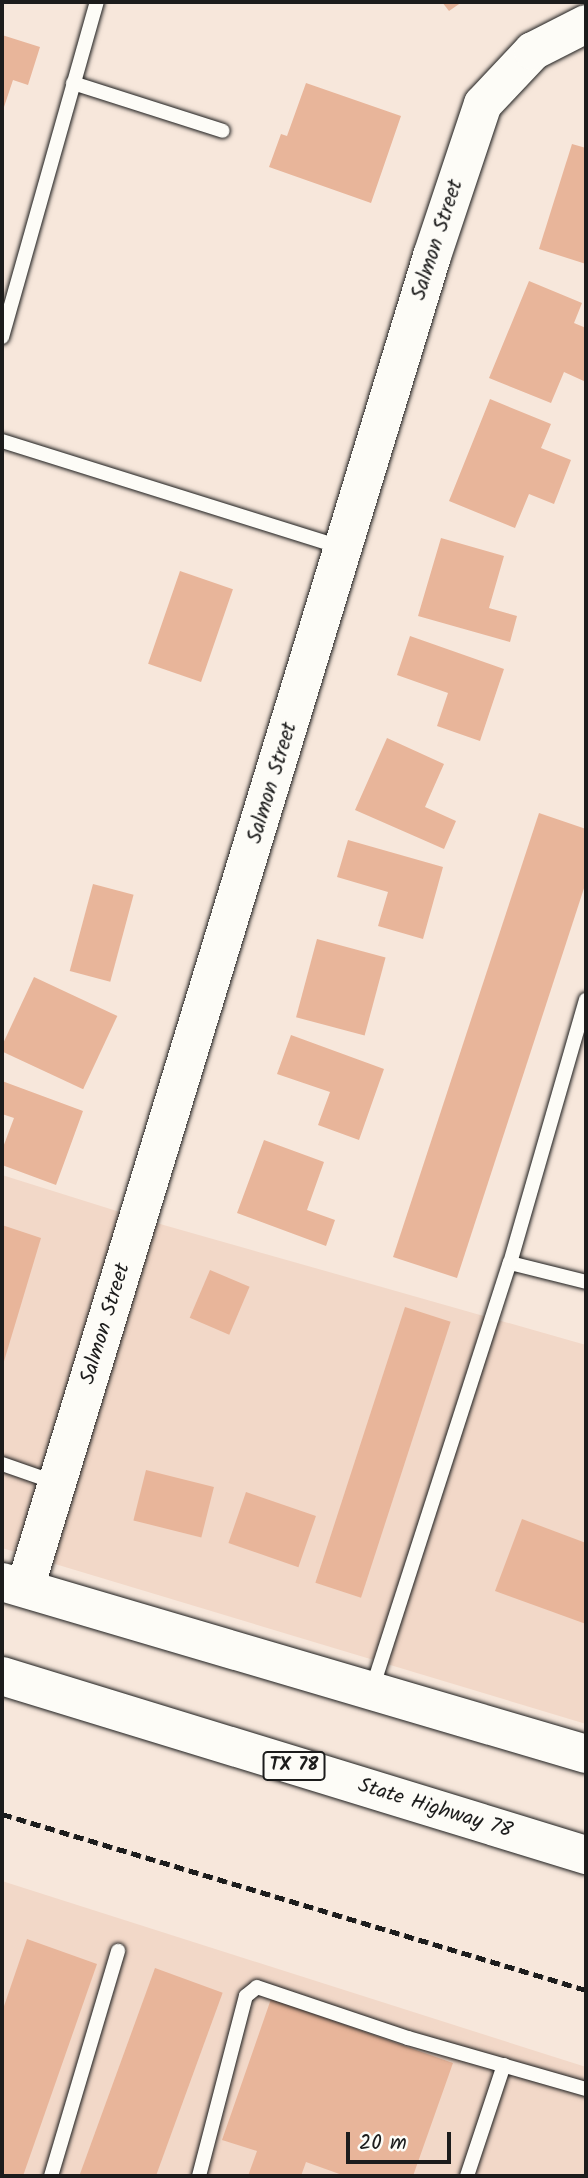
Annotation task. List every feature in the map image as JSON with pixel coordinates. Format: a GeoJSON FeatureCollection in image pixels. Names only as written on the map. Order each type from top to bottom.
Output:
{"type":"FeatureCollection","features":[{"type":"Feature","properties":{"kind":"street","name":"Salmon Street"},"geometry":{"type":"LineString","coordinates":[[13,1585],[57,1483],[346,548],[432,256],[483,104],[533,51],[586,24]]}},
{"type":"Feature","properties":{"kind":"street"},"geometry":{"type":"LineString","coordinates":[[13,1585],[586,1754]]}},
{"type":"Feature","properties":{"kind":"street","name":"State Highway 78"},"geometry":{"type":"LineString","coordinates":[[2,1676],[586,1855]]}},
{"type":"Feature","properties":{"kind":"lane"},"geometry":{"type":"LineString","coordinates":[[2,337],[97,2]]}},
{"type":"Feature","properties":{"kind":"lane"},"geometry":{"type":"LineString","coordinates":[[73,83],[223,131]]}},
{"type":"Feature","properties":{"kind":"lane"},"geometry":{"type":"LineString","coordinates":[[2,440],[346,548]]}},
{"type":"Feature","properties":{"kind":"lane"},"geometry":{"type":"LineString","coordinates":[[372,1690],[510,1263],[586,1000]]}},
{"type":"Feature","properties":{"kind":"lane"},"geometry":{"type":"LineString","coordinates":[[510,1263],[586,1282]]}},
{"type":"Feature","properties":{"kind":"lane"},"geometry":{"type":"LineString","coordinates":[[2,1464],[57,1483]]}},
{"type":"Feature","properties":{"kind":"lane"},"geometry":{"type":"LineString","coordinates":[[51,2176],[118,1951]]}},
{"type":"Feature","properties":{"kind":"lane"},"geometry":{"type":"LineString","coordinates":[[200,2176],[246,1996],[257,1987],[504,2066],[586,2089]]}},
{"type":"Feature","properties":{"kind":"lane"},"geometry":{"type":"LineString","coordinates":[[467,2176],[504,2066]]}},
{"type":"Feature","properties":{"kind":"shaded area"},"geometry":{"type":"Polygon","coordinates":[[[2,1175],[139,1218],[586,1345],[586,1724],[2,1548],[2,1175]]]}},
{"type":"Feature","properties":{"kind":"shaded area"},"geometry":{"type":"Polygon","coordinates":[[[2,1881],[586,2067],[586,2176],[2,2176],[2,1881]]]}},
{"type":"Feature","properties":{"kind":"building"},"geometry":{"type":"Polygon","coordinates":[[[442,2],[462,2],[449,11],[442,2]]]}},
{"type":"Feature","properties":{"kind":"building"},"geometry":{"type":"Polygon","coordinates":[[[2,35],[40,47],[28,85],[13,80],[2,113],[2,35]]]}},
{"type":"Feature","properties":{"kind":"building"},"geometry":{"type":"Polygon","coordinates":[[[306,83],[401,116],[371,203],[269,167],[281,134],[287,136],[306,83]]]}},
{"type":"Feature","properties":{"kind":"building"},"geometry":{"type":"Polygon","coordinates":[[[572,144],[586,148],[586,264],[539,249],[572,144]]]}},
{"type":"Feature","properties":{"kind":"building"},"geometry":{"type":"Polygon","coordinates":[[[529,281],[582,303],[574,323],[586,328],[586,382],[564,372],[551,403],[489,378],[529,281]]]}},
{"type":"Feature","properties":{"kind":"building"},"geometry":{"type":"Polygon","coordinates":[[[490,399],[551,424],[541,448],[571,460],[554,504],[529,494],[515,528],[449,501],[490,399]]]}},
{"type":"Feature","properties":{"kind":"building"},"geometry":{"type":"Polygon","coordinates":[[[441,538],[504,556],[489,608],[517,616],[510,642],[418,616],[441,538]]]}},
{"type":"Feature","properties":{"kind":"building"},"geometry":{"type":"Polygon","coordinates":[[[180,571],[233,589],[201,682],[148,664],[180,571]]]}},
{"type":"Feature","properties":{"kind":"building"},"geometry":{"type":"Polygon","coordinates":[[[410,636],[504,669],[480,741],[437,726],[448,693],[397,675],[410,636]]]}},
{"type":"Feature","properties":{"kind":"building"},"geometry":{"type":"Polygon","coordinates":[[[387,738],[444,764],[425,807],[456,821],[444,849],[355,810],[387,738]]]}},
{"type":"Feature","properties":{"kind":"building"},"geometry":{"type":"Polygon","coordinates":[[[539,813],[586,829],[586,882],[457,1278],[393,1257],[539,813]]]}},
{"type":"Feature","properties":{"kind":"building"},"geometry":{"type":"Polygon","coordinates":[[[348,840],[443,867],[423,939],[378,926],[388,892],[337,877],[348,840]]]}},
{"type":"Feature","properties":{"kind":"building"},"geometry":{"type":"Polygon","coordinates":[[[93,884],[134,895],[110,982],[70,971],[93,884]]]}},
{"type":"Feature","properties":{"kind":"building"},"geometry":{"type":"Polygon","coordinates":[[[317,939],[386,957],[365,1036],[296,1017],[317,939]]]}},
{"type":"Feature","properties":{"kind":"building"},"geometry":{"type":"Polygon","coordinates":[[[34,977],[117,1016],[83,1089],[2,1051],[2,1046],[34,977]]]}},
{"type":"Feature","properties":{"kind":"building"},"geometry":{"type":"Polygon","coordinates":[[[291,1035],[384,1069],[359,1140],[318,1125],[330,1092],[277,1074],[291,1035]]]}},
{"type":"Feature","properties":{"kind":"building"},"geometry":{"type":"Polygon","coordinates":[[[2,1081],[83,1111],[56,1185],[2,1165],[2,1150],[14,1118],[2,1114],[2,1081]]]}},
{"type":"Feature","properties":{"kind":"building"},"geometry":{"type":"Polygon","coordinates":[[[264,1140],[324,1162],[307,1210],[335,1220],[326,1246],[237,1213],[264,1140]]]}},
{"type":"Feature","properties":{"kind":"building"},"geometry":{"type":"Polygon","coordinates":[[[2,1225],[41,1238],[2,1368],[2,1225]]]}},
{"type":"Feature","properties":{"kind":"building"},"geometry":{"type":"Polygon","coordinates":[[[210,1270],[250,1287],[229,1335],[190,1318],[210,1270]]]}},
{"type":"Feature","properties":{"kind":"building"},"geometry":{"type":"Polygon","coordinates":[[[405,1307],[451,1322],[361,1598],[315,1583],[405,1307]]]}},
{"type":"Feature","properties":{"kind":"building"},"geometry":{"type":"Polygon","coordinates":[[[146,1470],[214,1487],[201,1537],[133,1520],[146,1470]]]}},
{"type":"Feature","properties":{"kind":"building"},"geometry":{"type":"Polygon","coordinates":[[[246,1492],[316,1516],[298,1567],[228,1543],[246,1492]]]}},
{"type":"Feature","properties":{"kind":"building"},"geometry":{"type":"Polygon","coordinates":[[[522,1519],[586,1543],[586,1624],[495,1591],[522,1519]]]}},
{"type":"Feature","properties":{"kind":"building"},"geometry":{"type":"Polygon","coordinates":[[[27,1939],[97,1964],[23,2176],[2,2176],[2,2012],[27,1939]]]}},
{"type":"Feature","properties":{"kind":"building"},"geometry":{"type":"Polygon","coordinates":[[[155,1968],[223,1993],[156,2176],[79,2176],[155,1968]]]}},
{"type":"Feature","properties":{"kind":"building"},"geometry":{"type":"Polygon","coordinates":[[[271,1999],[453,2063],[413,2176],[345,2176],[306,2162],[301,2176],[248,2176],[257,2151],[222,2140],[271,1999]]]}},
{"type":"Feature","properties":{"kind":"railway"},"geometry":{"type":"LineString","coordinates":[[2,1814],[586,1990]]}}]}
